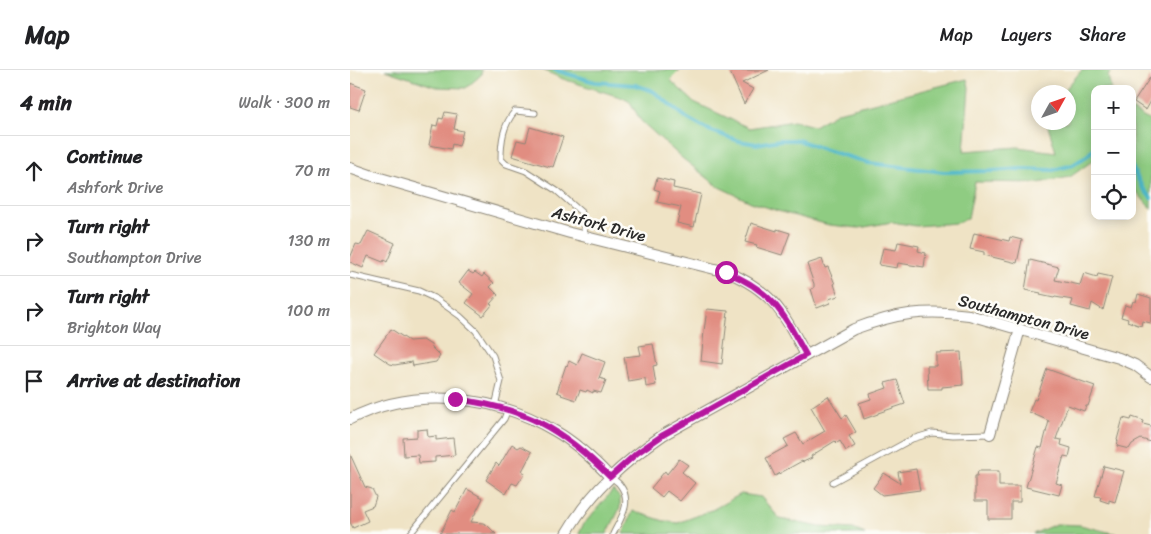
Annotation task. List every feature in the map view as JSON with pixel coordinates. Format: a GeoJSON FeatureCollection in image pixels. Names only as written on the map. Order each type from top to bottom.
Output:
{"type":"FeatureCollection","features":[{"type":"Feature","properties":{"kind":"street","name":"Ashfork Drive"},"geometry":{"type":"LineString","coordinates":[[350,168],[585,236],[726,272],[742,278],[756,286],[783,313],[806,355]]}},
{"type":"Feature","properties":{"kind":"street","name":"Southampton Drive"},"geometry":{"type":"LineString","coordinates":[[566,534],[590,499],[610,477],[637,453],[663,435],[854,329],[876,320],[921,312],[945,312],[986,319],[1119,358],[1135,365],[1151,377]]}},
{"type":"Feature","properties":{"kind":"street"},"geometry":{"type":"LineString","coordinates":[[990,434],[1020,329]]}},
{"type":"Feature","properties":{"kind":"street"},"geometry":{"type":"LineString","coordinates":[[350,419],[378,408],[404,402],[429,399],[455,399],[480,402],[508,409],[534,419],[556,431],[577,446],[610,477]]}},
{"type":"Feature","properties":{"kind":"lane"},"geometry":{"type":"LineString","coordinates":[[535,113],[515,111],[508,119],[501,141],[501,159],[506,164],[526,171],[558,191],[582,214],[585,236]]}},
{"type":"Feature","properties":{"kind":"lane"},"geometry":{"type":"LineString","coordinates":[[350,275],[419,290],[436,299],[460,316],[476,331],[494,356],[501,381],[496,406]]}},
{"type":"Feature","properties":{"kind":"lane"},"geometry":{"type":"LineString","coordinates":[[410,534],[504,419],[508,409]]}},
{"type":"Feature","properties":{"kind":"lane"},"geometry":{"type":"LineString","coordinates":[[833,482],[912,439],[924,435],[932,433],[953,435],[990,434]]}},
{"type":"Feature","properties":{"kind":"lane"},"geometry":{"type":"LineString","coordinates":[[610,477],[620,486],[627,499],[624,514],[613,534]]}},
{"type":"Feature","properties":{"kind":"green space"},"geometry":{"type":"Polygon","coordinates":[[[385,70],[482,70],[481,75],[466,88],[436,87],[385,70]]]}},
{"type":"Feature","properties":{"kind":"green space"},"geometry":{"type":"Polygon","coordinates":[[[543,70],[680,70],[670,80],[694,102],[749,128],[794,121],[814,126],[838,112],[967,79],[969,88],[964,151],[1018,147],[1056,152],[1049,130],[1076,130],[1076,85],[1069,85],[1082,70],[1112,70],[1108,76],[1110,85],[1091,85],[1091,162],[1070,177],[1038,183],[975,182],[968,218],[956,223],[916,226],[892,222],[859,228],[829,225],[781,212],[751,202],[719,187],[682,158],[641,121],[630,102],[623,98],[563,79],[543,70]]]}},
{"type":"Feature","properties":{"kind":"green space"},"geometry":{"type":"Polygon","coordinates":[[[1136,113],[1151,121],[1151,209],[1136,191],[1136,113]]]}},
{"type":"Feature","properties":{"kind":"green space"},"geometry":{"type":"Polygon","coordinates":[[[613,490],[620,498],[620,508],[607,534],[579,534],[583,525],[613,490]]]}},
{"type":"Feature","properties":{"kind":"green space"},"geometry":{"type":"Polygon","coordinates":[[[741,494],[761,497],[780,519],[820,527],[853,529],[865,534],[623,534],[633,511],[664,521],[678,523],[712,510],[741,494]]]}},
{"type":"Feature","properties":{"kind":"green space"},"geometry":{"type":"Polygon","coordinates":[[[1056,524],[1080,525],[1122,534],[1033,534],[1056,524]]]}},
{"type":"Feature","properties":{"kind":"building"},"geometry":{"type":"Polygon","coordinates":[[[729,70],[769,70],[742,83],[753,89],[744,104],[729,70]]]}},
{"type":"Feature","properties":{"kind":"building"},"geometry":{"type":"Polygon","coordinates":[[[1151,76],[1151,101],[1146,110],[1136,103],[1136,99],[1151,76]]]}},
{"type":"Feature","properties":{"kind":"building"},"geometry":{"type":"Polygon","coordinates":[[[350,83],[366,89],[359,110],[350,107],[350,83]]]}},
{"type":"Feature","properties":{"kind":"building"},"geometry":{"type":"Polygon","coordinates":[[[445,112],[457,114],[454,129],[463,131],[459,146],[452,144],[451,149],[429,145],[433,125],[437,126],[439,118],[443,119],[445,112]]]}},
{"type":"Feature","properties":{"kind":"building"},"geometry":{"type":"Polygon","coordinates":[[[530,127],[563,137],[553,167],[512,156],[517,140],[526,142],[530,127]]]}},
{"type":"Feature","properties":{"kind":"building"},"geometry":{"type":"Polygon","coordinates":[[[657,178],[674,182],[673,188],[701,194],[694,227],[677,223],[681,207],[657,202],[660,191],[654,189],[657,178]]]}},
{"type":"Feature","properties":{"kind":"building"},"geometry":{"type":"Polygon","coordinates":[[[751,223],[790,233],[782,255],[745,242],[751,223]]]}},
{"type":"Feature","properties":{"kind":"building"},"geometry":{"type":"Polygon","coordinates":[[[368,231],[395,243],[387,262],[368,256],[363,268],[350,262],[350,258],[356,244],[361,245],[368,231]]]}},
{"type":"Feature","properties":{"kind":"building"},"geometry":{"type":"Polygon","coordinates":[[[974,233],[1009,241],[1010,237],[1022,240],[1017,263],[984,255],[984,252],[970,249],[974,233]]]}},
{"type":"Feature","properties":{"kind":"building"},"geometry":{"type":"Polygon","coordinates":[[[898,242],[919,246],[918,251],[926,253],[924,267],[898,263],[897,268],[879,265],[883,248],[896,250],[898,242]]]}},
{"type":"Feature","properties":{"kind":"building"},"geometry":{"type":"Polygon","coordinates":[[[822,259],[825,268],[828,267],[838,296],[829,299],[830,303],[817,308],[811,289],[814,288],[814,284],[807,264],[822,259]]]}},
{"type":"Feature","properties":{"kind":"building"},"geometry":{"type":"Polygon","coordinates":[[[1030,260],[1059,267],[1055,280],[1080,285],[1084,273],[1097,277],[1098,274],[1112,277],[1103,310],[1092,303],[1090,311],[1071,306],[1073,300],[1054,298],[1025,290],[1030,260]]]}},
{"type":"Feature","properties":{"kind":"building"},"geometry":{"type":"Polygon","coordinates":[[[468,271],[473,274],[475,272],[482,277],[484,274],[494,283],[490,287],[498,295],[483,316],[466,303],[473,294],[459,283],[468,271]]]}},
{"type":"Feature","properties":{"kind":"building"},"geometry":{"type":"Polygon","coordinates":[[[1138,294],[1151,298],[1151,323],[1142,321],[1141,326],[1121,317],[1125,305],[1131,307],[1133,301],[1136,302],[1138,294]]]}},
{"type":"Feature","properties":{"kind":"building"},"geometry":{"type":"Polygon","coordinates":[[[707,309],[728,311],[722,364],[701,361],[707,309]]]}},
{"type":"Feature","properties":{"kind":"building"},"geometry":{"type":"Polygon","coordinates":[[[391,329],[409,341],[423,340],[431,345],[440,356],[436,362],[413,366],[412,362],[390,364],[374,353],[391,329]]]}},
{"type":"Feature","properties":{"kind":"building"},"geometry":{"type":"Polygon","coordinates":[[[653,344],[657,365],[653,366],[656,385],[646,387],[645,378],[628,381],[624,357],[641,355],[639,346],[653,344]]]}},
{"type":"Feature","properties":{"kind":"building"},"geometry":{"type":"Polygon","coordinates":[[[961,352],[963,385],[942,387],[942,389],[928,389],[927,366],[936,366],[936,353],[961,352]]]}},
{"type":"Feature","properties":{"kind":"building"},"geometry":{"type":"Polygon","coordinates":[[[582,353],[605,362],[599,378],[606,380],[601,393],[580,390],[576,400],[557,392],[566,365],[569,361],[577,365],[582,353]]]}},
{"type":"Feature","properties":{"kind":"building"},"geometry":{"type":"Polygon","coordinates":[[[1047,369],[1095,386],[1088,406],[1086,406],[1084,411],[1068,405],[1056,439],[1062,440],[1061,445],[1071,448],[1069,457],[1064,456],[1056,483],[1062,485],[1059,495],[1026,487],[1038,447],[1042,448],[1049,421],[1029,412],[1034,399],[1036,400],[1047,369]]]}},
{"type":"Feature","properties":{"kind":"building"},"geometry":{"type":"Polygon","coordinates":[[[897,380],[905,404],[864,419],[859,403],[871,399],[870,394],[887,388],[885,383],[897,380]]]}},
{"type":"Feature","properties":{"kind":"building"},"geometry":{"type":"Polygon","coordinates":[[[828,396],[842,418],[846,415],[856,432],[849,436],[855,446],[846,451],[840,441],[837,443],[835,441],[811,456],[812,458],[802,461],[775,476],[766,458],[788,446],[784,439],[796,433],[803,444],[825,431],[811,407],[828,396]]]}},
{"type":"Feature","properties":{"kind":"building"},"geometry":{"type":"Polygon","coordinates":[[[1132,417],[1144,421],[1143,424],[1151,426],[1151,442],[1141,439],[1132,444],[1129,449],[1117,446],[1123,418],[1131,420],[1132,417]]]}},
{"type":"Feature","properties":{"kind":"building"},"geometry":{"type":"Polygon","coordinates":[[[427,429],[428,437],[436,436],[436,440],[453,438],[455,455],[435,457],[435,462],[419,463],[418,455],[404,456],[403,438],[417,437],[417,430],[427,429]]]}},
{"type":"Feature","properties":{"kind":"building"},"geometry":{"type":"Polygon","coordinates":[[[512,444],[532,452],[522,471],[525,473],[517,485],[512,483],[506,494],[486,480],[496,463],[499,466],[512,444]]]}},
{"type":"Feature","properties":{"kind":"building"},"geometry":{"type":"Polygon","coordinates":[[[350,454],[365,487],[372,489],[376,497],[373,506],[363,510],[368,521],[353,528],[350,522],[350,454]]]}},
{"type":"Feature","properties":{"kind":"building"},"geometry":{"type":"Polygon","coordinates":[[[679,459],[688,465],[682,472],[695,483],[680,501],[667,491],[662,497],[651,488],[665,471],[667,474],[679,459]]]}},
{"type":"Feature","properties":{"kind":"building"},"geometry":{"type":"Polygon","coordinates":[[[1104,466],[1124,471],[1115,502],[1109,500],[1109,503],[1100,500],[1101,497],[1095,496],[1104,466]]]}},
{"type":"Feature","properties":{"kind":"building"},"geometry":{"type":"Polygon","coordinates":[[[916,469],[920,490],[882,495],[873,488],[884,473],[900,483],[898,472],[916,469]]]}},
{"type":"Feature","properties":{"kind":"building"},"geometry":{"type":"Polygon","coordinates":[[[978,471],[999,471],[999,486],[1020,486],[1020,502],[1011,502],[1011,519],[988,519],[988,501],[975,501],[975,476],[977,476],[978,471]]]}},
{"type":"Feature","properties":{"kind":"building"},"geometry":{"type":"Polygon","coordinates":[[[467,489],[483,498],[471,522],[483,523],[496,534],[440,534],[452,510],[455,512],[467,489]]]}},
{"type":"Feature","properties":{"kind":"waterway"},"geometry":{"type":"LineString","coordinates":[[555,70],[595,82],[635,85],[653,91],[688,119],[706,129],[739,141],[757,144],[780,140],[798,140],[869,163],[944,172],[1021,169],[1053,170],[1073,165],[1091,152]]}},
{"type":"Feature","properties":{"kind":"waterway"},"geometry":{"type":"LineString","coordinates":[[1136,175],[1142,187],[1151,198]]}},
{"type":"Feature","properties":{"kind":"route"},"geometry":{"type":"LineString","coordinates":[[455,399],[480,402],[508,409],[534,419],[556,431],[577,446],[610,477],[637,453],[663,435],[806,355],[783,313],[770,298],[756,286],[726,272]]}}]}
